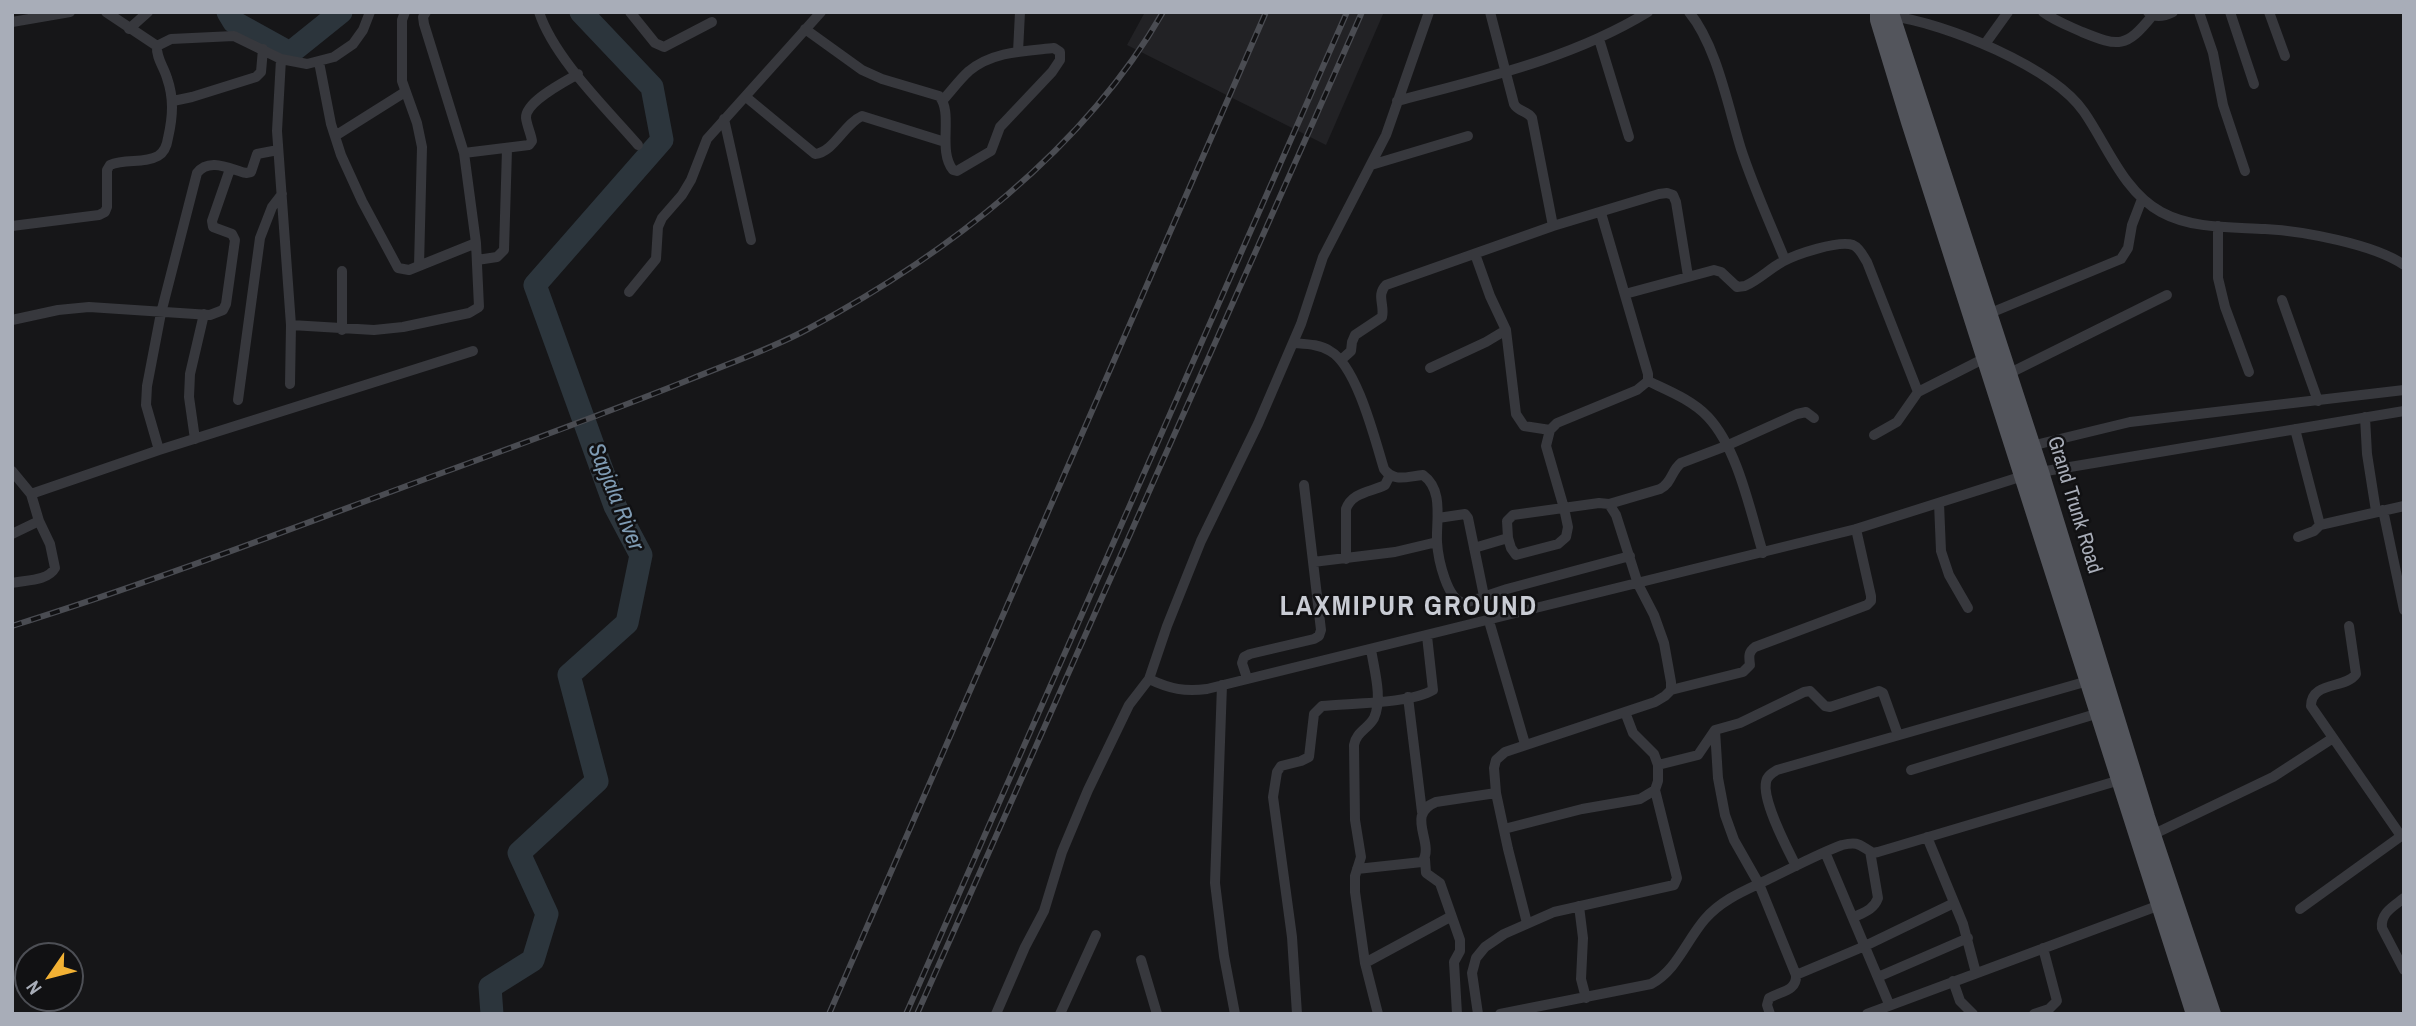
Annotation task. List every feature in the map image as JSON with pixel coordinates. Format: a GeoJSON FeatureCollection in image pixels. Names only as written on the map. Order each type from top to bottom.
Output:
{"type":"FeatureCollection","features":[{"type":"Feature","properties":{"kind":"main road","name":"Grand Trunk Road"},"geometry":{"type":"LineString","coordinates":[[1884,15],[2031,446],[2031,474],[2088,681],[2195,1014]]}},
{"type":"Feature","properties":{"kind":"main road","name":"Grand Trunk Road"},"geometry":{"type":"LineString","coordinates":[[1884,15],[1985,358],[2031,474],[2211,1014]]}},
{"type":"Feature","properties":{"kind":"street"},"geometry":{"type":"LineString","coordinates":[[17,18],[70,12]]}},
{"type":"Feature","properties":{"kind":"street"},"geometry":{"type":"LineString","coordinates":[[106,12],[157,47]]}},
{"type":"Feature","properties":{"kind":"street"},"geometry":{"type":"LineString","coordinates":[[129,29],[149,12]]}},
{"type":"Feature","properties":{"kind":"street"},"geometry":{"type":"LineString","coordinates":[[12,226],[99,215],[105,212],[107,207],[107,170],[110,165],[149,159],[163,153],[172,120],[173,101],[157,52],[157,47],[162,42],[171,39],[234,36],[293,63],[320,62],[334,57],[353,44],[363,30],[370,12]]}},
{"type":"Feature","properties":{"kind":"street"},"geometry":{"type":"LineString","coordinates":[[405,12],[401,20],[402,81],[417,123],[422,147],[419,266]]}},
{"type":"Feature","properties":{"kind":"street"},"geometry":{"type":"LineString","coordinates":[[291,325],[374,330],[403,327],[477,310],[480,300],[476,243],[464,153],[424,24],[423,16],[426,12]]}},
{"type":"Feature","properties":{"kind":"street"},"geometry":{"type":"LineString","coordinates":[[539,12],[550,37],[638,145]]}},
{"type":"Feature","properties":{"kind":"street"},"geometry":{"type":"LineString","coordinates":[[630,12],[655,43],[664,47],[712,22]]}},
{"type":"Feature","properties":{"kind":"street"},"geometry":{"type":"LineString","coordinates":[[629,292],[656,259],[658,227],[691,180],[707,139],[821,12]]}},
{"type":"Feature","properties":{"kind":"street"},"geometry":{"type":"LineString","coordinates":[[1018,52],[1020,12]]}},
{"type":"Feature","properties":{"kind":"street"},"geometry":{"type":"LineString","coordinates":[[996,1014],[1044,911],[1062,852],[1088,790],[1129,705],[1149,679],[1201,541],[1258,424],[1293,343],[1323,257],[1386,135],[1429,12]]}},
{"type":"Feature","properties":{"kind":"street"},"geometry":{"type":"LineString","coordinates":[[1490,12],[1514,104],[1532,118],[1553,226]]}},
{"type":"Feature","properties":{"kind":"street"},"geometry":{"type":"LineString","coordinates":[[1397,101],[1548,60],[1600,39],[1648,12]]}},
{"type":"Feature","properties":{"kind":"street"},"geometry":{"type":"LineString","coordinates":[[1689,12],[1706,43],[1722,84],[1742,150],[1785,260]]}},
{"type":"Feature","properties":{"kind":"street"},"geometry":{"type":"LineString","coordinates":[[1985,44],[2008,12]]}},
{"type":"Feature","properties":{"kind":"street"},"geometry":{"type":"LineString","coordinates":[[2043,12],[2108,43],[2131,38],[2150,14],[2161,17],[2173,12]]}},
{"type":"Feature","properties":{"kind":"street"},"geometry":{"type":"LineString","coordinates":[[2199,12],[2213,53],[2223,105],[2245,171]]}},
{"type":"Feature","properties":{"kind":"street"},"geometry":{"type":"LineString","coordinates":[[2230,12],[2254,84]]}},
{"type":"Feature","properties":{"kind":"street"},"geometry":{"type":"LineString","coordinates":[[2269,12],[2285,56]]}},
{"type":"Feature","properties":{"kind":"street"},"geometry":{"type":"LineString","coordinates":[[1884,15],[1925,22],[1985,44],[2050,81],[2083,110],[2116,164],[2143,199],[2161,212],[2182,221],[2275,230],[2344,241],[2404,265]]}},
{"type":"Feature","properties":{"kind":"street"},"geometry":{"type":"LineString","coordinates":[[805,29],[862,69],[882,79],[939,96],[943,100],[947,162],[957,171],[986,155],[994,146],[1000,127],[1052,72],[1061,55],[1055,48],[998,55],[969,71],[943,100]]}},
{"type":"Feature","properties":{"kind":"street"},"geometry":{"type":"LineString","coordinates":[[1600,39],[1629,137]]}},
{"type":"Feature","properties":{"kind":"street"},"geometry":{"type":"LineString","coordinates":[[173,101],[256,77],[261,72],[263,49]]}},
{"type":"Feature","properties":{"kind":"street"},"geometry":{"type":"LineString","coordinates":[[281,59],[277,94],[278,150],[291,325],[290,384]]}},
{"type":"Feature","properties":{"kind":"street"},"geometry":{"type":"LineString","coordinates":[[320,62],[335,135],[352,180],[394,262],[403,270],[476,243]]}},
{"type":"Feature","properties":{"kind":"street"},"geometry":{"type":"LineString","coordinates":[[464,153],[529,145],[531,141],[527,110],[534,102],[578,74]]}},
{"type":"Feature","properties":{"kind":"street"},"geometry":{"type":"LineString","coordinates":[[335,135],[405,92]]}},
{"type":"Feature","properties":{"kind":"street"},"geometry":{"type":"LineString","coordinates":[[746,97],[815,154],[824,152],[849,124],[862,116],[945,142]]}},
{"type":"Feature","properties":{"kind":"street"},"geometry":{"type":"LineString","coordinates":[[724,120],[751,240]]}},
{"type":"Feature","properties":{"kind":"street"},"geometry":{"type":"LineString","coordinates":[[1371,165],[1468,136]]}},
{"type":"Feature","properties":{"kind":"street"},"geometry":{"type":"LineString","coordinates":[[477,260],[497,257],[504,250],[507,149]]}},
{"type":"Feature","properties":{"kind":"street"},"geometry":{"type":"LineString","coordinates":[[159,450],[146,405],[147,386],[197,173],[201,167],[212,164],[251,172],[257,155],[278,150]]}},
{"type":"Feature","properties":{"kind":"street"},"geometry":{"type":"LineString","coordinates":[[12,320],[58,310],[89,307],[122,307],[162,313],[218,313],[226,304],[235,240],[232,234],[213,227],[212,221],[230,169]]}},
{"type":"Feature","properties":{"kind":"street"},"geometry":{"type":"LineString","coordinates":[[238,400],[260,238],[272,207],[282,194]]}},
{"type":"Feature","properties":{"kind":"street"},"geometry":{"type":"LineString","coordinates":[[1341,360],[1351,351],[1355,335],[1382,317],[1380,295],[1386,285],[1553,226],[1601,214],[1659,194],[1673,195],[1688,276]]}},
{"type":"Feature","properties":{"kind":"street"},"geometry":{"type":"LineString","coordinates":[[1988,314],[2120,259],[2128,248],[2132,225],[2143,199]]}},
{"type":"Feature","properties":{"kind":"street"},"geometry":{"type":"LineString","coordinates":[[1601,214],[1648,381],[1675,394],[1708,417],[1726,446],[1763,553]]}},
{"type":"Feature","properties":{"kind":"street"},"geometry":{"type":"LineString","coordinates":[[2218,226],[2218,278],[2225,307],[2249,372]]}},
{"type":"Feature","properties":{"kind":"street"},"geometry":{"type":"LineString","coordinates":[[1625,294],[1714,270],[1721,272],[1737,287],[1745,286],[1785,260],[1839,244],[1852,244],[1860,249],[1918,392]]}},
{"type":"Feature","properties":{"kind":"street"},"geometry":{"type":"LineString","coordinates":[[1475,254],[1506,330],[1516,414],[1524,426],[1550,430]]}},
{"type":"Feature","properties":{"kind":"street"},"geometry":{"type":"LineString","coordinates":[[342,271],[342,330]]}},
{"type":"Feature","properties":{"kind":"street"},"geometry":{"type":"LineString","coordinates":[[2008,374],[2167,295]]}},
{"type":"Feature","properties":{"kind":"street"},"geometry":{"type":"LineString","coordinates":[[2282,300],[2318,401]]}},
{"type":"Feature","properties":{"kind":"street"},"geometry":{"type":"LineString","coordinates":[[195,439],[189,397],[190,374],[204,314]]}},
{"type":"Feature","properties":{"kind":"street"},"geometry":{"type":"LineString","coordinates":[[1430,368],[1506,330]]}},
{"type":"Feature","properties":{"kind":"street"},"geometry":{"type":"LineString","coordinates":[[1293,343],[1314,345],[1331,351],[1341,360],[1353,380],[1389,477],[1397,479],[1423,475],[1430,480],[1435,490],[1437,542],[1453,598],[1459,603],[1632,562]]}},
{"type":"Feature","properties":{"kind":"street"},"geometry":{"type":"LineString","coordinates":[[31,494],[159,450],[473,351]]}},
{"type":"Feature","properties":{"kind":"street"},"geometry":{"type":"LineString","coordinates":[[1874,435],[1897,422],[1918,392],[1985,358]]}},
{"type":"Feature","properties":{"kind":"street"},"geometry":{"type":"LineString","coordinates":[[1648,381],[1637,390],[1557,423],[1550,430],[1546,446],[1564,508],[1568,527],[1566,537],[1558,544],[1516,555],[1508,538],[1507,520],[1513,514],[1564,508],[1599,503],[1609,504],[1660,489],[1667,485],[1675,467],[1681,463],[1797,414],[1805,412],[1814,418]]}},
{"type":"Feature","properties":{"kind":"street"},"geometry":{"type":"LineString","coordinates":[[2031,446],[2130,422],[2404,390]]}},
{"type":"Feature","properties":{"kind":"street"},"geometry":{"type":"LineString","coordinates":[[1149,679],[1167,688],[1188,692],[1222,685],[1763,553],[1856,528],[2031,474],[2404,411]]}},
{"type":"Feature","properties":{"kind":"street"},"geometry":{"type":"LineString","coordinates":[[2365,417],[2367,454],[2404,610]]}},
{"type":"Feature","properties":{"kind":"street"},"geometry":{"type":"LineString","coordinates":[[2295,429],[2320,525]]}},
{"type":"Feature","properties":{"kind":"street"},"geometry":{"type":"LineString","coordinates":[[12,471],[31,494],[39,521],[50,544],[55,568],[47,576],[12,583]]}},
{"type":"Feature","properties":{"kind":"street"},"geometry":{"type":"LineString","coordinates":[[1346,559],[1346,509],[1349,502],[1362,493],[1385,485],[1389,477]]}},
{"type":"Feature","properties":{"kind":"street"},"geometry":{"type":"LineString","coordinates":[[1247,678],[1242,663],[1244,657],[1314,639],[1319,636],[1321,630],[1304,485]]}},
{"type":"Feature","properties":{"kind":"street"},"geometry":{"type":"LineString","coordinates":[[1938,503],[1941,551],[1949,575],[1968,608]]}},
{"type":"Feature","properties":{"kind":"street"},"geometry":{"type":"LineString","coordinates":[[1609,504],[1616,515],[1638,584],[1654,615],[1664,643],[1671,690]]}},
{"type":"Feature","properties":{"kind":"street"},"geometry":{"type":"LineString","coordinates":[[2298,537],[2314,531],[2320,525],[2404,506]]}},
{"type":"Feature","properties":{"kind":"street"},"geometry":{"type":"LineString","coordinates":[[1438,517],[1465,514],[1468,518],[1484,596]]}},
{"type":"Feature","properties":{"kind":"street"},"geometry":{"type":"LineString","coordinates":[[12,534],[39,521]]}},
{"type":"Feature","properties":{"kind":"street"},"geometry":{"type":"LineString","coordinates":[[1527,923],[1496,793],[1496,760],[1505,752],[1525,744],[1655,702],[1671,690],[1742,672],[1750,665],[1750,650],[1755,647],[1867,605],[1871,596],[1856,528]]}},
{"type":"Feature","properties":{"kind":"street"},"geometry":{"type":"LineString","coordinates":[[1474,548],[1508,538]]}},
{"type":"Feature","properties":{"kind":"street"},"geometry":{"type":"LineString","coordinates":[[1313,562],[1395,552],[1437,542]]}},
{"type":"Feature","properties":{"kind":"street"},"geometry":{"type":"LineString","coordinates":[[1489,621],[1525,744]]}},
{"type":"Feature","properties":{"kind":"street"},"geometry":{"type":"LineString","coordinates":[[2300,909],[2402,835],[2314,712],[2311,699],[2321,690],[2354,678],[2356,674],[2349,626]]}},
{"type":"Feature","properties":{"kind":"street"},"geometry":{"type":"LineString","coordinates":[[1297,1014],[1292,937],[1273,797],[1278,772],[1281,766],[1309,757],[1314,714],[1322,706],[1377,702],[1433,690],[1427,636]]}},
{"type":"Feature","properties":{"kind":"street"},"geometry":{"type":"LineString","coordinates":[[1371,649],[1377,702],[1375,716],[1354,740],[1355,820],[1361,857],[1355,892],[1365,963],[1378,1014]]}},
{"type":"Feature","properties":{"kind":"street"},"geometry":{"type":"LineString","coordinates":[[1797,866],[1783,841],[1772,811],[1766,781],[1770,774],[1785,767],[2088,681]]}},
{"type":"Feature","properties":{"kind":"street"},"geometry":{"type":"LineString","coordinates":[[1222,685],[1215,883],[1224,956],[1235,1014]]}},
{"type":"Feature","properties":{"kind":"street"},"geometry":{"type":"LineString","coordinates":[[1658,765],[1698,755],[1716,730],[1740,723],[1810,691],[1825,706],[1830,707],[1879,691],[1886,696],[1898,735]]}},
{"type":"Feature","properties":{"kind":"street"},"geometry":{"type":"LineString","coordinates":[[1408,697],[1422,812],[1426,873],[1440,883],[1461,946],[1454,962],[1457,1014]]}},
{"type":"Feature","properties":{"kind":"street"},"geometry":{"type":"LineString","coordinates":[[1478,1014],[1472,973],[1476,958],[1485,947],[1504,934],[1527,923],[1579,906],[1674,885],[1677,878],[1673,857],[1655,790],[1658,765],[1654,754],[1633,733],[1625,712]]}},
{"type":"Feature","properties":{"kind":"street"},"geometry":{"type":"LineString","coordinates":[[1911,770],[2099,713]]}},
{"type":"Feature","properties":{"kind":"street"},"geometry":{"type":"LineString","coordinates":[[1716,730],[1718,778],[1725,815],[1734,840],[1759,884],[1796,975],[1794,986],[1769,998],[1767,1005],[1770,1014]]}},
{"type":"Feature","properties":{"kind":"street"},"geometry":{"type":"LineString","coordinates":[[2152,835],[2273,777],[2333,738]]}},
{"type":"Feature","properties":{"kind":"street"},"geometry":{"type":"LineString","coordinates":[[1500,1014],[1644,986],[1662,978],[1705,918],[1726,901],[1825,852],[1855,843],[1878,852],[2120,779]]}},
{"type":"Feature","properties":{"kind":"street"},"geometry":{"type":"LineString","coordinates":[[1504,829],[1582,809],[1640,799],[1655,790]]}},
{"type":"Feature","properties":{"kind":"street"},"geometry":{"type":"LineString","coordinates":[[1422,812],[1427,805],[1436,802],[1496,793]]}},
{"type":"Feature","properties":{"kind":"street"},"geometry":{"type":"LineString","coordinates":[[1927,836],[1968,938],[1976,973]]}},
{"type":"Feature","properties":{"kind":"street"},"geometry":{"type":"LineString","coordinates":[[1854,917],[1869,910],[1878,898],[1870,851]]}},
{"type":"Feature","properties":{"kind":"street"},"geometry":{"type":"LineString","coordinates":[[1825,852],[1889,1004]]}},
{"type":"Feature","properties":{"kind":"street"},"geometry":{"type":"LineString","coordinates":[[1357,869],[1416,864],[1425,859]]}},
{"type":"Feature","properties":{"kind":"street"},"geometry":{"type":"LineString","coordinates":[[2404,898],[2384,914],[2381,921],[2404,970]]}},
{"type":"Feature","properties":{"kind":"street"},"geometry":{"type":"LineString","coordinates":[[1796,975],[1865,946],[1954,903]]}},
{"type":"Feature","properties":{"kind":"street"},"geometry":{"type":"LineString","coordinates":[[1867,1014],[2160,905]]}},
{"type":"Feature","properties":{"kind":"street"},"geometry":{"type":"LineString","coordinates":[[1579,906],[1583,938],[1581,979],[1586,998]]}},
{"type":"Feature","properties":{"kind":"street"},"geometry":{"type":"LineString","coordinates":[[1365,963],[1450,916]]}},
{"type":"Feature","properties":{"kind":"street"},"geometry":{"type":"LineString","coordinates":[[1060,1014],[1096,935]]}},
{"type":"Feature","properties":{"kind":"street"},"geometry":{"type":"LineString","coordinates":[[1878,978],[1968,938]]}},
{"type":"Feature","properties":{"kind":"street"},"geometry":{"type":"LineString","coordinates":[[2034,1014],[2049,1009],[2057,1002],[2043,948]]}},
{"type":"Feature","properties":{"kind":"street"},"geometry":{"type":"LineString","coordinates":[[1141,960],[1157,1014]]}},
{"type":"Feature","properties":{"kind":"street"},"geometry":{"type":"LineString","coordinates":[[1953,981],[1955,993],[1973,1014]]}},
{"type":"Feature","properties":{"kind":"shaded area"},"geometry":{"type":"Polygon","coordinates":[[[1145,12],[1384,12],[1326,145],[1127,45],[1145,12]]]}},
{"type":"Feature","properties":{"kind":"waterway","name":"Sapjala River"},"geometry":{"type":"LineString","coordinates":[[228,12],[234,22],[290,53],[341,12]]}},
{"type":"Feature","properties":{"kind":"waterway","name":"Sapjala River"},"geometry":{"type":"LineString","coordinates":[[492,1014],[490,987],[533,960],[547,914],[519,853],[597,781],[569,675],[627,623],[641,555],[615,506],[535,285],[662,140],[652,87],[581,12]]}},
{"type":"Feature","properties":{"kind":"railway"},"geometry":{"type":"LineString","coordinates":[[12,626],[169,573],[560,430],[780,343],[808,329],[911,268],[1008,194],[1094,109],[1131,62],[1163,12]]}},
{"type":"Feature","properties":{"kind":"railway"},"geometry":{"type":"LineString","coordinates":[[829,1014],[1266,12]]}},
{"type":"Feature","properties":{"kind":"railway"},"geometry":{"type":"LineString","coordinates":[[906,1014],[1347,12]]}},
{"type":"Feature","properties":{"kind":"railway"},"geometry":{"type":"LineString","coordinates":[[917,1014],[1362,12]]}},
{"type":"Feature","properties":{"kind":"district","name":"LAXMIPUR GROUND"},"geometry":{"type":"Point","coordinates":[1409,607]}}]}
